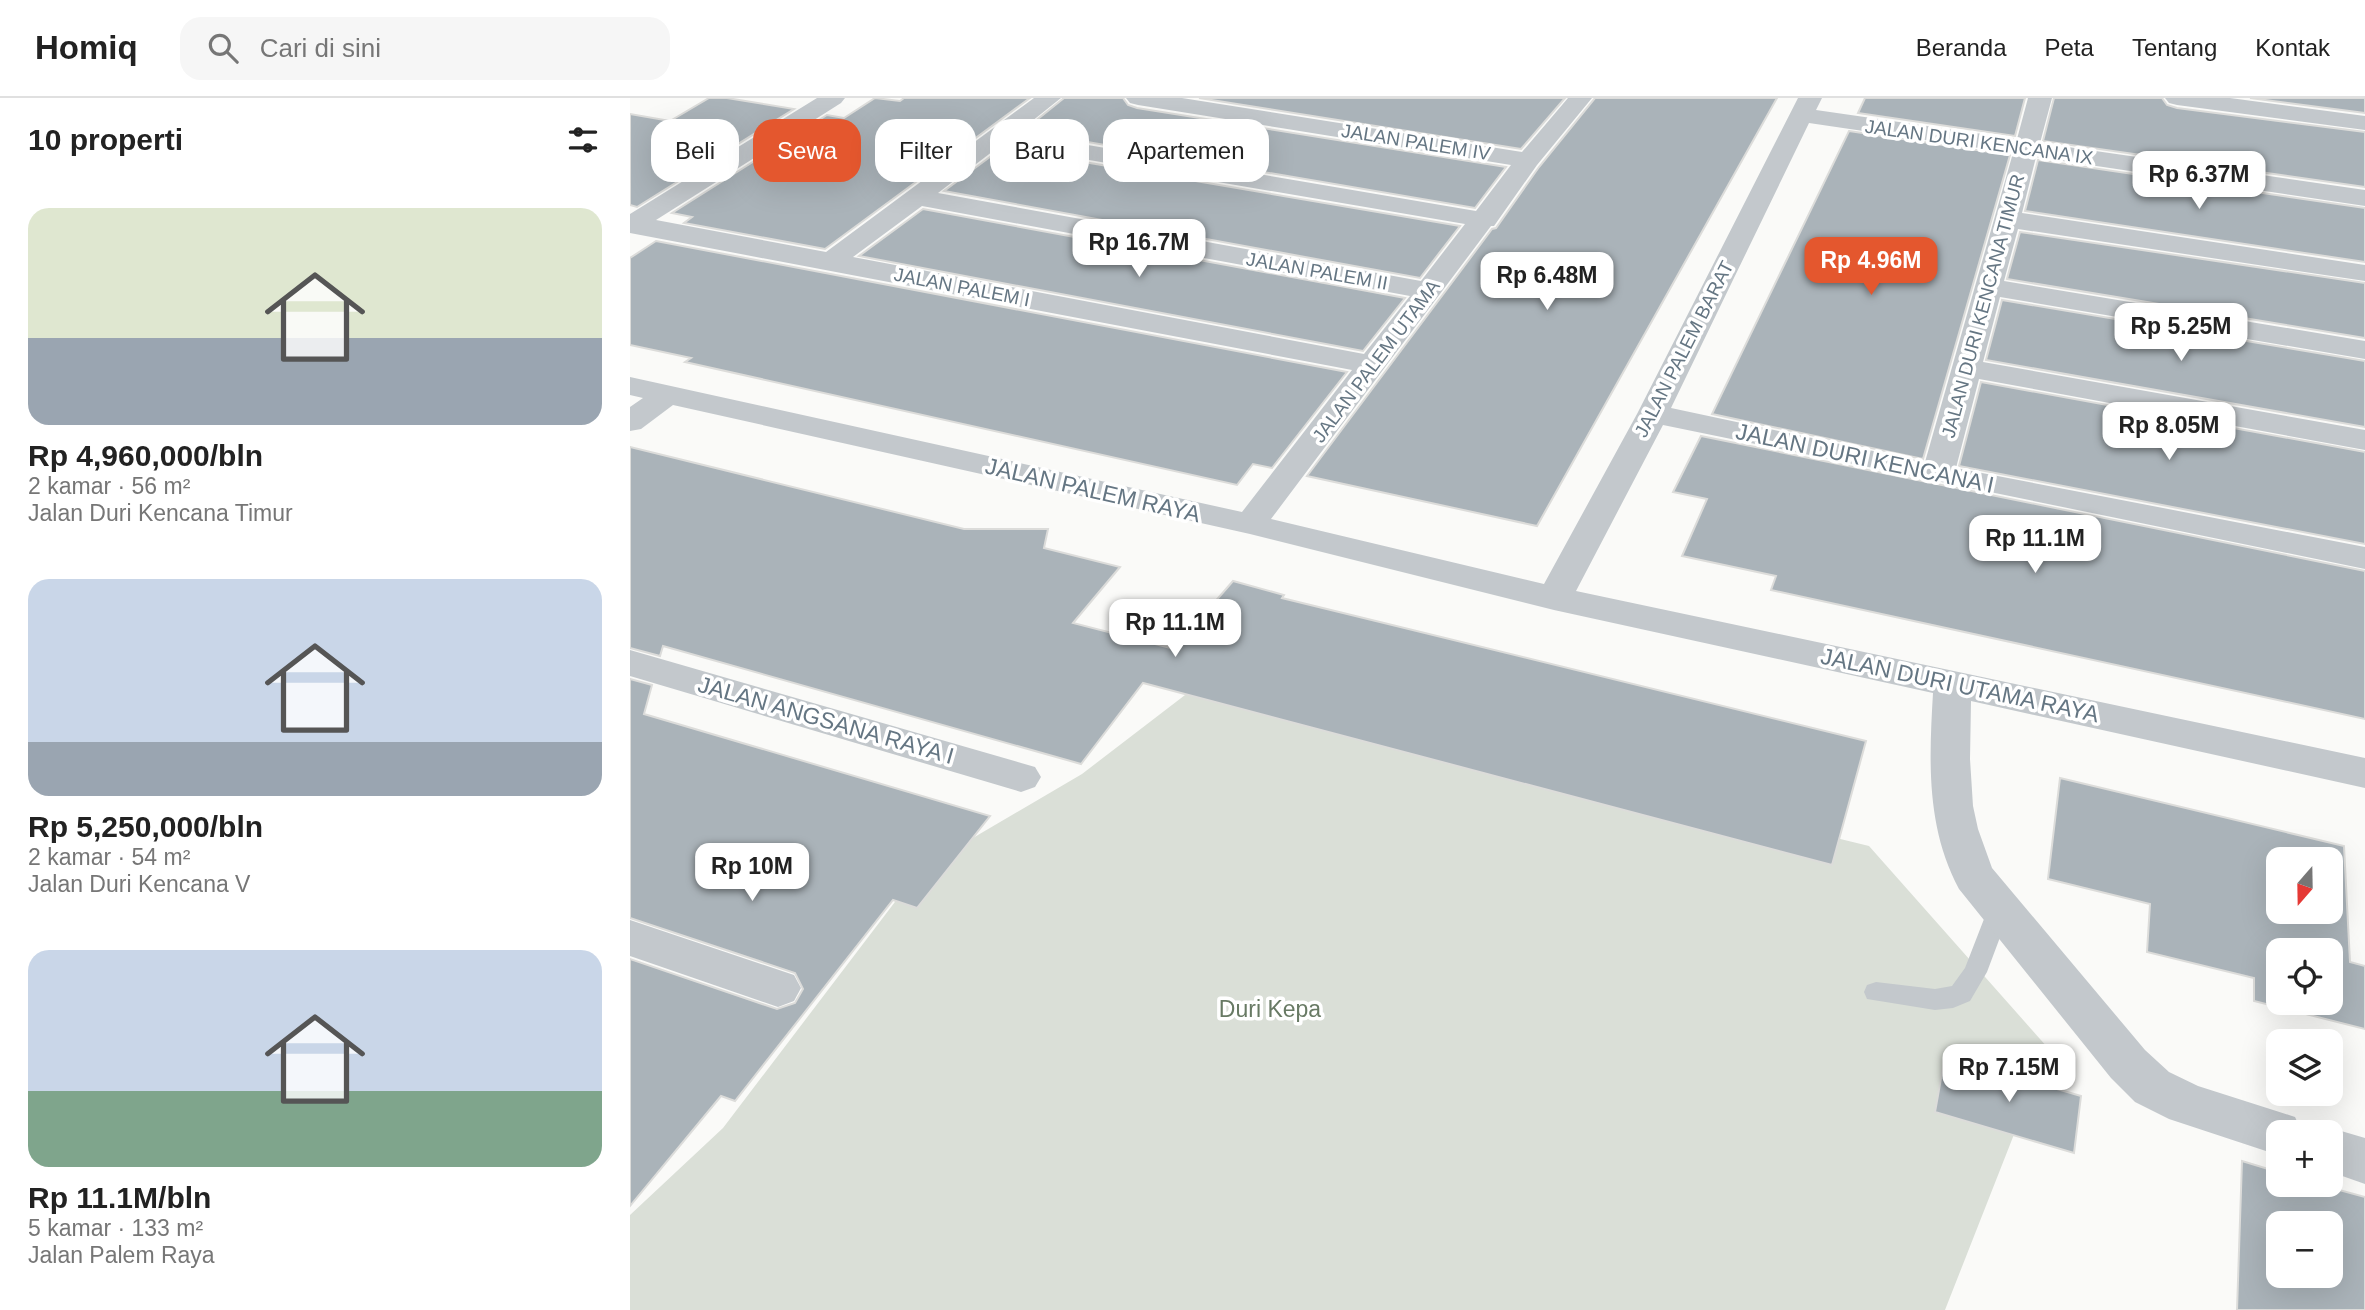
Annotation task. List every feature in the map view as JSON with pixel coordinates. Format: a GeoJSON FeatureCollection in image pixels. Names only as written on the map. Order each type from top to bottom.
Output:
{"type":"FeatureCollection","features":[{"type":"Feature","properties":{"kind":"street"},"geometry":{"type":"LineString","coordinates":[[631,224],[833,98]]}},
{"type":"Feature","properties":{"kind":"street"},"geometry":{"type":"LineString","coordinates":[[1020,119],[1049,98]]}},
{"type":"Feature","properties":{"kind":"street","name":"JALAN PALEM IV"},"geometry":{"type":"LineString","coordinates":[[1138,98],[1528,160]]}},
{"type":"Feature","properties":{"kind":"street","name":"JALAN DURI KENCANA TIMUR"},"geometry":{"type":"LineString","coordinates":[[1938,474],[2040,98]]}},
{"type":"Feature","properties":{"kind":"street"},"geometry":{"type":"LineString","coordinates":[[2177,98],[2365,123]]}},
{"type":"Feature","properties":{"kind":"street","name":"JALAN PALEM UTAMA"},"geometry":{"type":"LineString","coordinates":[[1250,524],[1485,220],[1574,99]]}},
{"type":"Feature","properties":{"kind":"street","name":"JALAN DURI KENCANA IX"},"geometry":{"type":"LineString","coordinates":[[1806,107],[2026,149],[2365,198]]}},
{"type":"Feature","properties":{"kind":"street","name":"JALAN PALEM BARAT"},"geometry":{"type":"LineString","coordinates":[[1555,598],[1653,414],[1806,107]]}},
{"type":"Feature","properties":{"kind":"street"},"geometry":{"type":"LineString","coordinates":[[830,262],[990,141]]}},
{"type":"Feature","properties":{"kind":"street"},"geometry":{"type":"LineString","coordinates":[[1089,153],[1485,220]]}},
{"type":"Feature","properties":{"kind":"street","name":"JALAN PALEM II"},"geometry":{"type":"LineString","coordinates":[[916,197],[1430,291]]}},
{"type":"Feature","properties":{"kind":"street"},"geometry":{"type":"LineString","coordinates":[[2007,219],[2365,273]]}},
{"type":"Feature","properties":{"kind":"street","name":"JALAN PALEM I"},"geometry":{"type":"LineString","coordinates":[[631,224],[1374,365]]}},
{"type":"Feature","properties":{"kind":"street"},"geometry":{"type":"LineString","coordinates":[[1988,288],[2365,350]]}},
{"type":"Feature","properties":{"kind":"street"},"geometry":{"type":"LineString","coordinates":[[1966,368],[2365,440]]}},
{"type":"Feature","properties":{"kind":"street","name":"JALAN PALEM RAYA"},"geometry":{"type":"LineString","coordinates":[[630,386],[1250,524],[1555,598]]}},
{"type":"Feature","properties":{"kind":"street"},"geometry":{"type":"LineString","coordinates":[[630,422],[667,395]]}},
{"type":"Feature","properties":{"kind":"street","name":"JALAN DURI KENCANA I"},"geometry":{"type":"LineString","coordinates":[[1653,414],[1938,474],[2365,558]]}},
{"type":"Feature","properties":{"kind":"street","name":"JALAN DURI UTAMA RAYA"},"geometry":{"type":"LineString","coordinates":[[1555,598],[2365,773]]}},
{"type":"Feature","properties":{"kind":"street","name":"JALAN ANGSANA RAYA I"},"geometry":{"type":"LineString","coordinates":[[630,663],[1021,777]]}},
{"type":"Feature","properties":{"kind":"street"},"geometry":{"type":"LineString","coordinates":[[1953,684],[1950,782],[1952,817],[1960,849],[1974,877],[2128,1064],[2152,1087],[2186,1104],[2266,1129]]}},
{"type":"Feature","properties":{"kind":"street"},"geometry":{"type":"LineString","coordinates":[[630,938],[778,989]]}},
{"type":"Feature","properties":{"kind":"street"},"geometry":{"type":"LineString","coordinates":[[2343,1154],[2365,1161]]}},
{"type":"Feature","properties":{"kind":"lane"},"geometry":{"type":"LineString","coordinates":[[1876,992],[1944,1000],[1956,998],[1965,992],[1999,908]]}},
{"type":"Feature","properties":{"kind":"green space","name":"Duri Kepa"},"geometry":{"type":"Polygon","coordinates":[[[1202,682],[1869,846],[2048,1048],[1945,1310],[630,1310],[630,1215],[723,1128],[920,869],[1082,774],[1202,682]]]}},
{"type":"Feature","properties":{"kind":"building"},"geometry":{"type":"Polygon","coordinates":[[[709,98],[727,98],[794,109],[778,119],[753,119],[753,135],[739,143],[739,119],[673,119],[709,98]]]}},
{"type":"Feature","properties":{"kind":"building"},"geometry":{"type":"Polygon","coordinates":[[[875,98],[900,101],[904,98],[1030,98],[1001,119],[990,119],[990,127],[976,138],[976,119],[875,119],[875,182],[916,182],[825,249],[684,223],[692,217],[672,213],[721,182],[739,182],[739,171],[753,162],[753,182],[861,182],[861,119],[821,119],[827,115],[844,118],[875,98]]]}},
{"type":"Feature","properties":{"kind":"building"},"geometry":{"type":"Polygon","coordinates":[[[1064,98],[1123,98],[1128,105],[1137,108],[1206,119],[1103,119],[1103,145],[1089,142],[1089,119],[1038,119],[1064,98]]]}},
{"type":"Feature","properties":{"kind":"building"},"geometry":{"type":"Polygon","coordinates":[[[1199,98],[1565,98],[1521,149],[1199,98]]]}},
{"type":"Feature","properties":{"kind":"building"},"geometry":{"type":"Polygon","coordinates":[[[1595,98],[1777,98],[1537,526],[1307,476],[1492,229],[1496,228],[1539,167],[1595,98]]]}},
{"type":"Feature","properties":{"kind":"building"},"geometry":{"type":"Polygon","coordinates":[[[1865,98],[2025,98],[2015,136],[1858,113],[1865,98]]]}},
{"type":"Feature","properties":{"kind":"building"},"geometry":{"type":"Polygon","coordinates":[[[2054,98],[2162,98],[2167,105],[2177,108],[2365,132],[2365,187],[2043,141],[2054,98]]]}},
{"type":"Feature","properties":{"kind":"building"},"geometry":{"type":"Polygon","coordinates":[[[2250,98],[2365,98],[2365,113],[2250,98]]]}},
{"type":"Feature","properties":{"kind":"building"},"geometry":{"type":"Polygon","coordinates":[[[630,114],[659,119],[651,119],[651,182],[677,182],[637,207],[630,205],[630,114]]]}},
{"type":"Feature","properties":{"kind":"building"},"geometry":{"type":"Polygon","coordinates":[[[1269,129],[1506,167],[1475,208],[1269,173],[1269,129]]]}},
{"type":"Feature","properties":{"kind":"building"},"geometry":{"type":"Polygon","coordinates":[[[1849,131],[2010,155],[1923,459],[1712,414],[1849,131]]]}},
{"type":"Feature","properties":{"kind":"building"},"geometry":{"type":"Polygon","coordinates":[[[990,157],[990,182],[1089,182],[1089,163],[1103,165],[1103,182],[1202,182],[1460,226],[1420,278],[944,191],[956,182],[976,182],[976,167],[990,157]]]}},
{"type":"Feature","properties":{"kind":"building"},"geometry":{"type":"Polygon","coordinates":[[[2038,160],[2365,208],[2365,262],[2025,211],[2038,160]]]}},
{"type":"Feature","properties":{"kind":"building"},"geometry":{"type":"Polygon","coordinates":[[[923,209],[1405,298],[1363,351],[859,256],[923,209]]]}},
{"type":"Feature","properties":{"kind":"building"},"geometry":{"type":"Polygon","coordinates":[[[2020,232],[2365,283],[2365,338],[2007,279],[2020,232]]]}},
{"type":"Feature","properties":{"kind":"building"},"geometry":{"type":"Polygon","coordinates":[[[656,241],[1347,372],[1272,468],[1253,464],[1237,485],[685,362],[691,358],[630,345],[630,258],[656,241]]]}},
{"type":"Feature","properties":{"kind":"building"},"geometry":{"type":"Polygon","coordinates":[[[2002,300],[2365,361],[2365,427],[1986,360],[2002,300]]]}},
{"type":"Feature","properties":{"kind":"building"},"geometry":{"type":"Polygon","coordinates":[[[1981,382],[2365,452],[2365,544],[1959,466],[1981,382]]]}},
{"type":"Feature","properties":{"kind":"building"},"geometry":{"type":"Polygon","coordinates":[[[1701,436],[2365,571],[2365,719],[1771,590],[1776,576],[1682,556],[1707,499],[1673,492],[1701,436]]]}},
{"type":"Feature","properties":{"kind":"building"},"geometry":{"type":"Polygon","coordinates":[[[630,447],[964,529],[1048,529],[1044,548],[1120,567],[1073,623],[1174,649],[1233,581],[1284,595],[1282,598],[1866,741],[1832,865],[1143,683],[1081,764],[663,646],[660,656],[630,648],[630,447]]]}},
{"type":"Feature","properties":{"kind":"building"},"geometry":{"type":"Polygon","coordinates":[[[630,679],[652,685],[644,714],[990,816],[917,908],[893,900],[735,1101],[721,1096],[630,1206],[630,959],[777,1009],[795,1003],[803,989],[795,973],[630,918],[630,679]]]}},
{"type":"Feature","properties":{"kind":"building"},"geometry":{"type":"Polygon","coordinates":[[[2060,778],[2344,846],[2350,962],[2365,966],[2365,1029],[2310,1015],[2343,1015],[2343,938],[2266,938],[2266,1004],[2254,1001],[2254,978],[2147,952],[2150,904],[2048,879],[2060,778]]]}},
{"type":"Feature","properties":{"kind":"building"},"geometry":{"type":"Polygon","coordinates":[[[1945,1056],[2081,1096],[2074,1153],[1935,1112],[1945,1056]]]}},
{"type":"Feature","properties":{"kind":"building"},"geometry":{"type":"Polygon","coordinates":[[[2242,1161],[2266,1168],[2266,1197],[2343,1197],[2343,1191],[2365,1197],[2365,1310],[2237,1310],[2242,1161]]]}}]}
